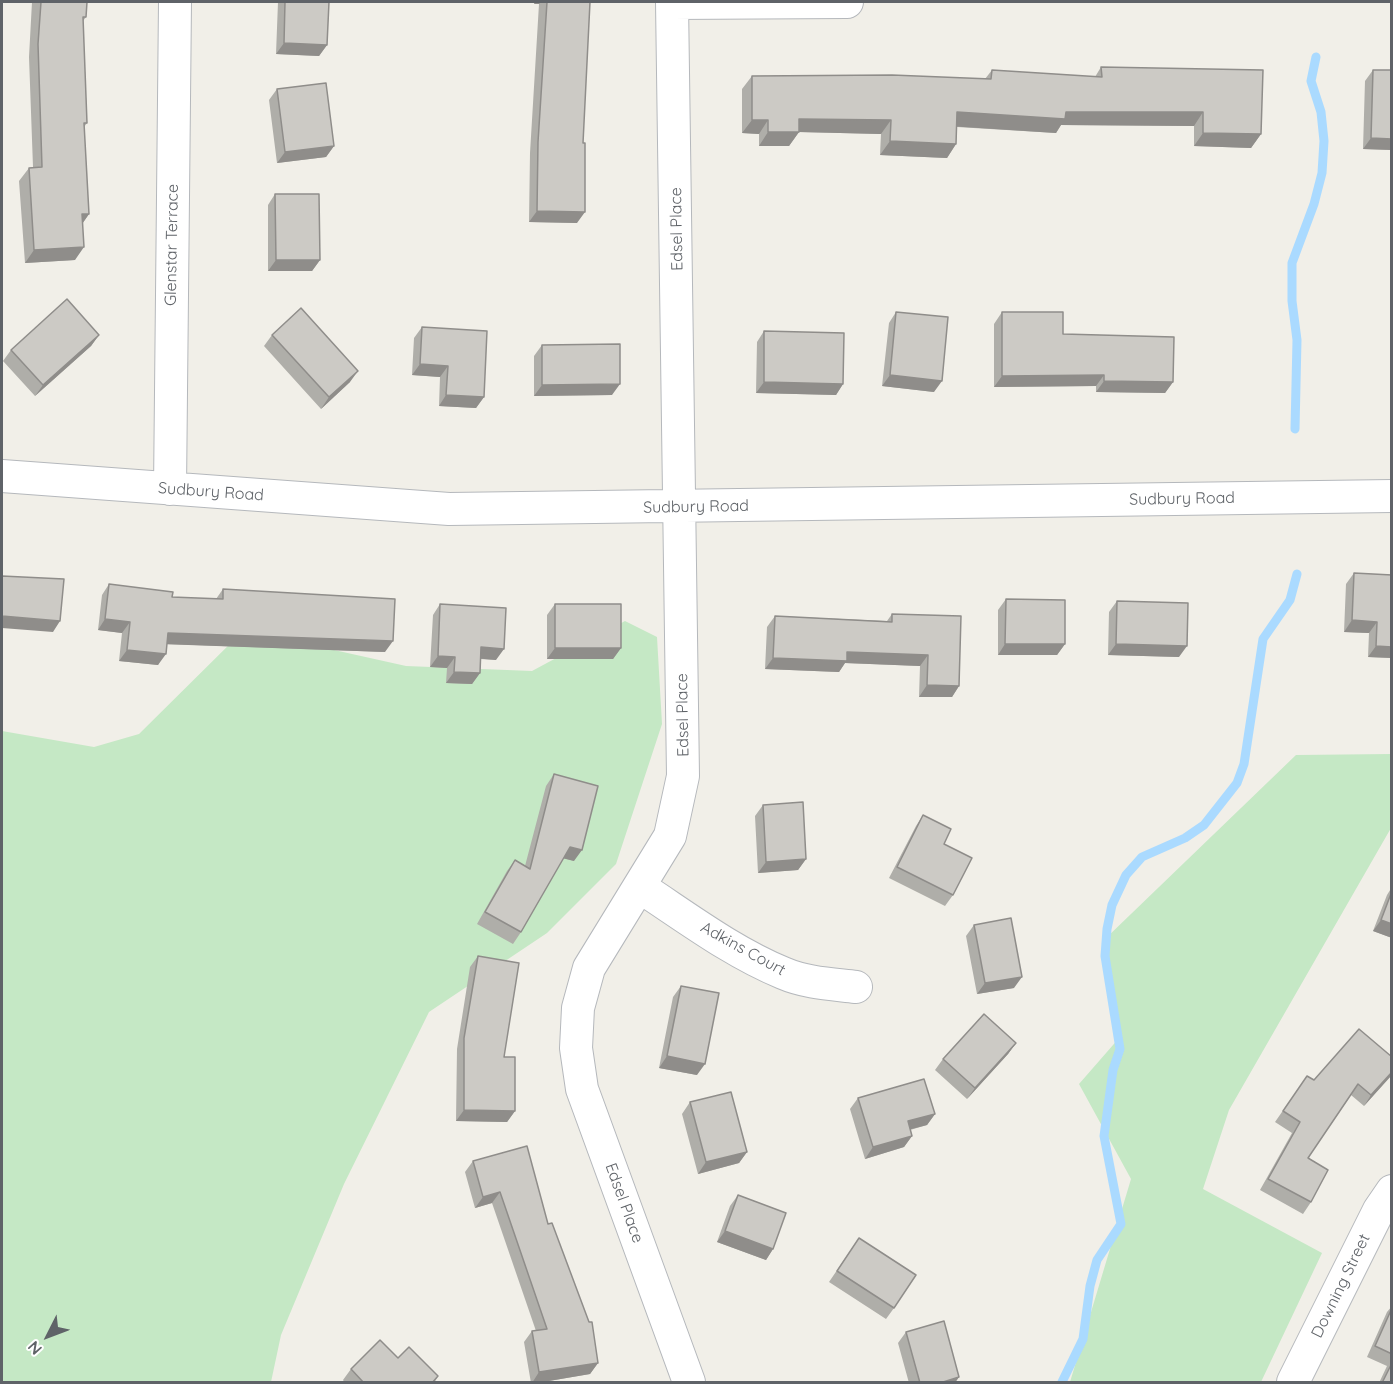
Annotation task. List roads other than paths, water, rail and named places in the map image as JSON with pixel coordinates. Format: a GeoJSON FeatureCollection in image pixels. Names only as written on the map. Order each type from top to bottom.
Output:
{"type":"FeatureCollection","features":[{"type":"Feature","properties":{"kind":"street","name":"Glenstar Terrace"},"geometry":{"type":"LineString","coordinates":[[170,489],[175,2]]}},
{"type":"Feature","properties":{"kind":"street"},"geometry":{"type":"LineString","coordinates":[[672,2],[847,2]]}},
{"type":"Feature","properties":{"kind":"street","name":"Edsel Place"},"geometry":{"type":"LineString","coordinates":[[672,2],[681,507],[683,776],[670,836],[589,968],[578,1008],[577,1059],[582,1089],[689,1383]]}},
{"type":"Feature","properties":{"kind":"street","name":"Sudbury Road"},"geometry":{"type":"LineString","coordinates":[[2,476],[449,509],[1392,496]]}},
{"type":"Feature","properties":{"kind":"street","name":"Adkins Court"},"geometry":{"type":"LineString","coordinates":[[640,887],[737,949],[783,973],[814,982],[856,987]]}},
{"type":"Feature","properties":{"kind":"street","name":"Downing Street"},"geometry":{"type":"LineString","coordinates":[[1293,1383],[1379,1210],[1392,1191]]}},
{"type":"Feature","properties":{"kind":"waterway"},"geometry":{"type":"LineString","coordinates":[[1295,429],[1297,340],[1292,301],[1292,263],[1314,204],[1322,173],[1324,141],[1321,112],[1311,81],[1316,57]]}},
{"type":"Feature","properties":{"kind":"waterway"},"geometry":{"type":"LineString","coordinates":[[1062,1382],[1083,1339],[1090,1286],[1097,1260],[1121,1224],[1104,1136],[1113,1070],[1120,1049],[1105,956],[1112,905],[1126,875],[1142,857],[1185,838],[1204,825],[1237,783],[1244,764],[1263,639],[1290,600],[1297,574]]}}]}
